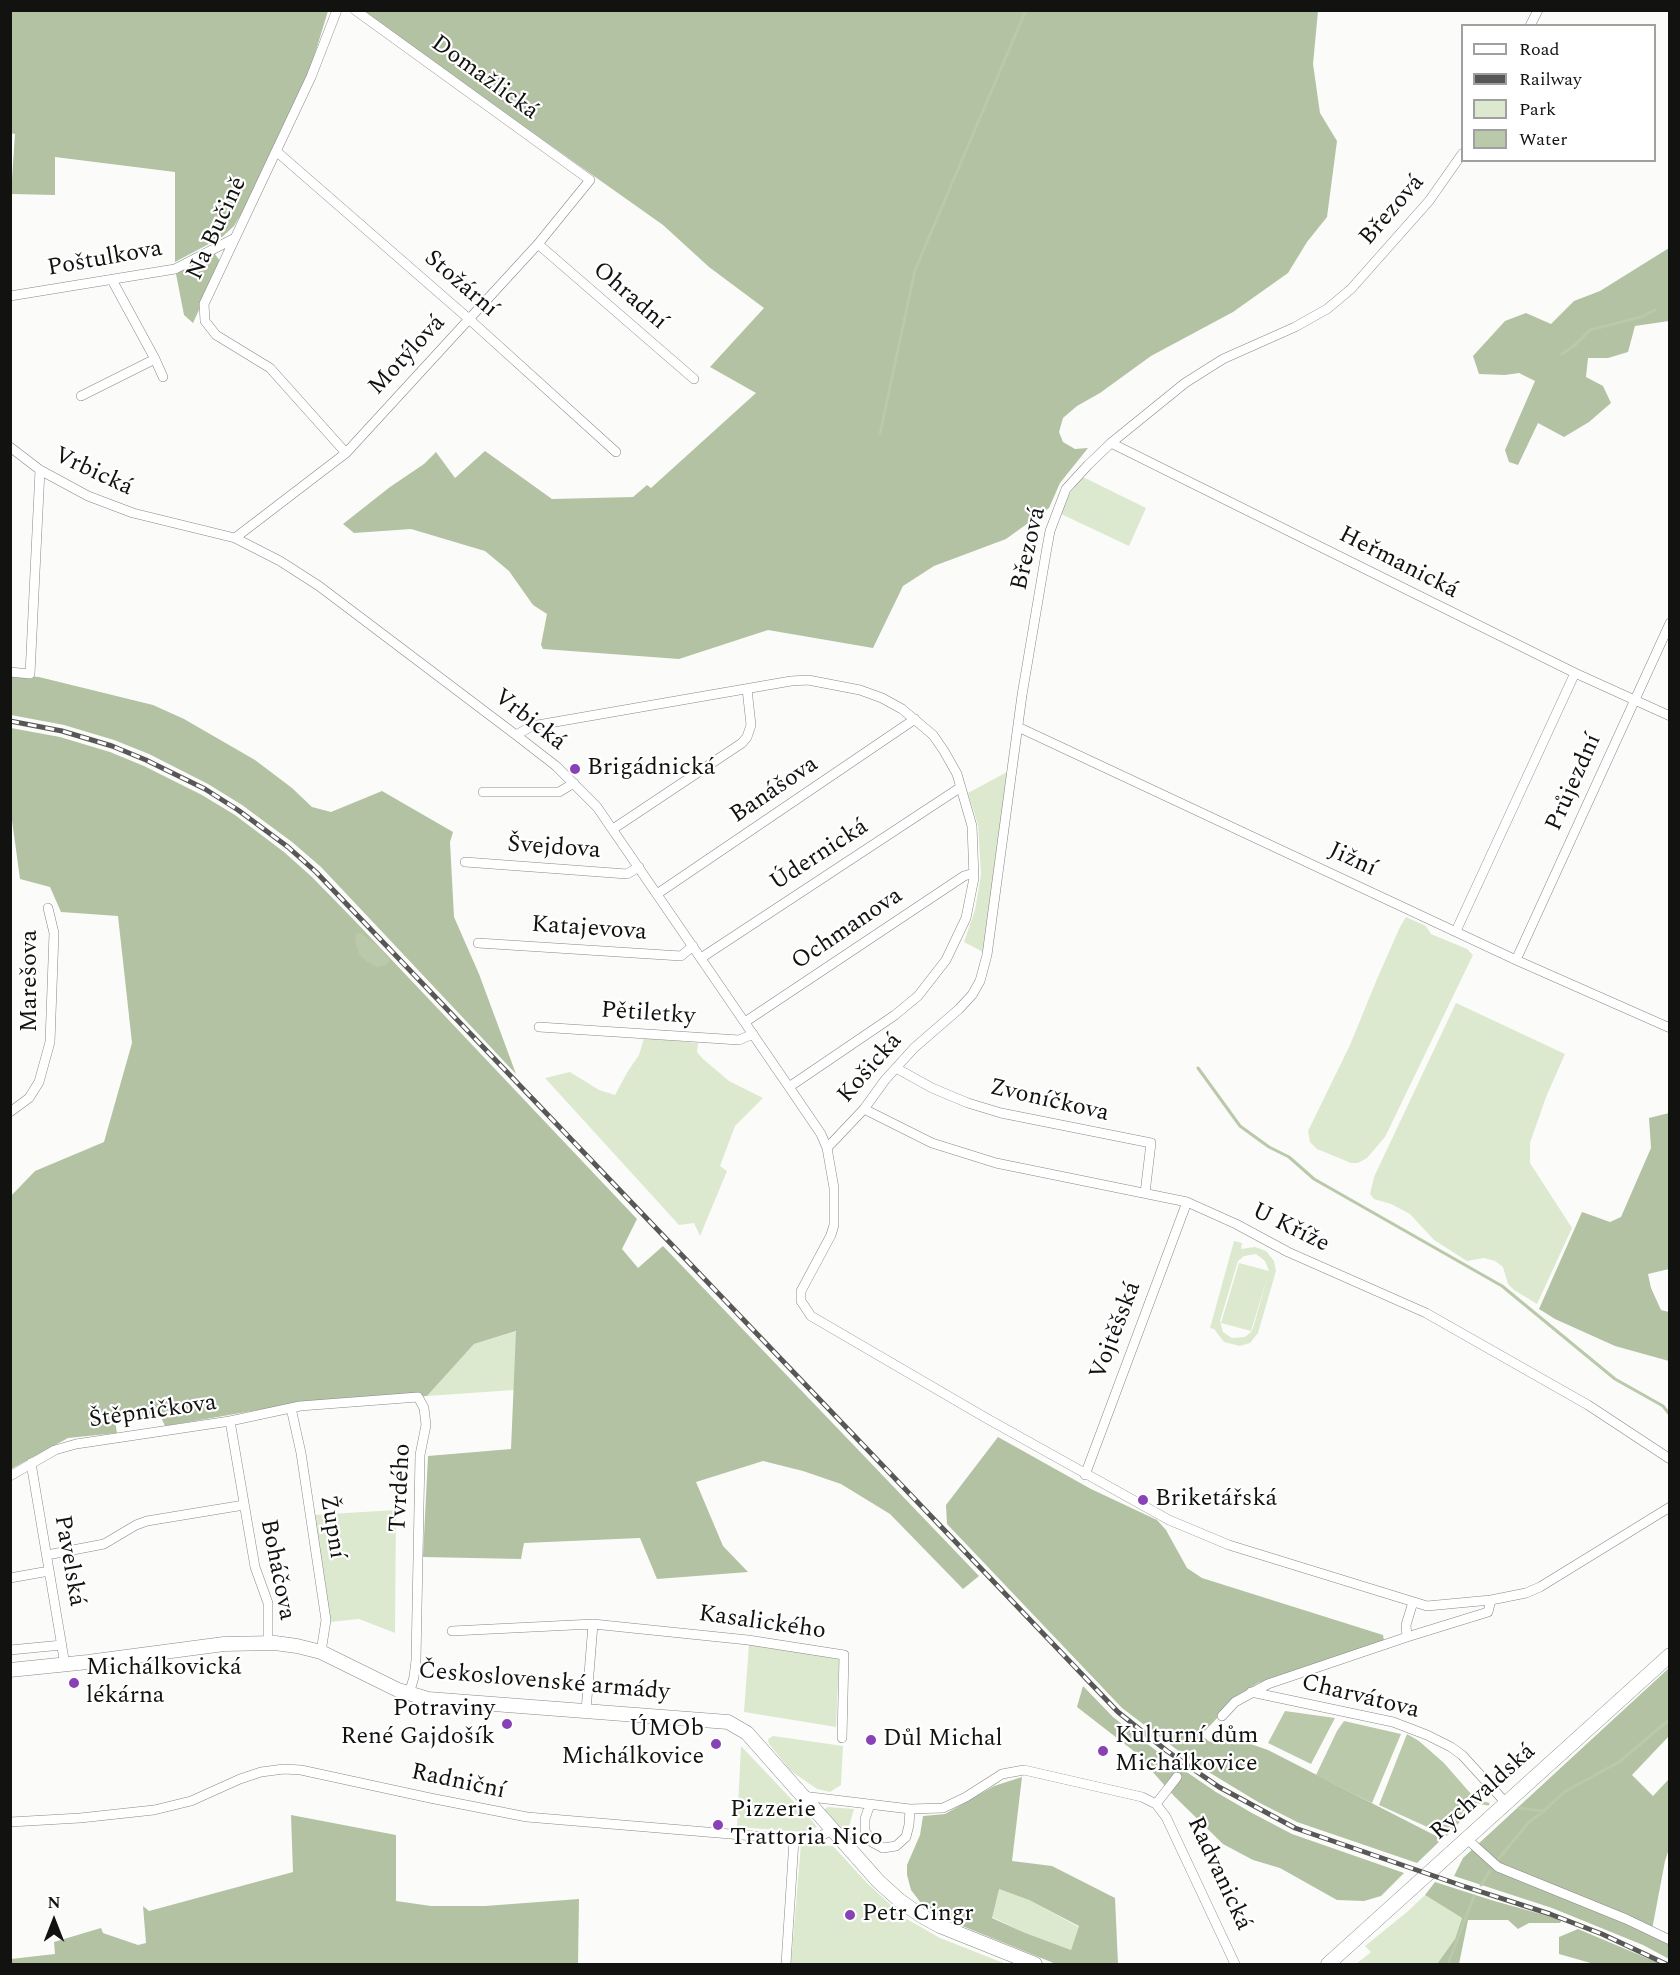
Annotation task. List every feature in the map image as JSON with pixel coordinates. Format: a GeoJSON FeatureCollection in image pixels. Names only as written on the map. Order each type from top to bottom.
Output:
{"type":"FeatureCollection","features":[{"type":"Feature","properties":{"kind":"street","name":"Na Bučině"},"geometry":{"type":"LineString","coordinates":[[337,10],[311,77],[204,304],[205,321],[216,334],[270,368],[346,453]]}},
{"type":"Feature","properties":{"kind":"street","name":"Domažlická"},"geometry":{"type":"LineString","coordinates":[[355,10],[590,180]]}},
{"type":"Feature","properties":{"kind":"street"},"geometry":{"type":"LineString","coordinates":[[1531,24],[1538,10]]}},
{"type":"Feature","properties":{"kind":"street","name":"Stožární"},"geometry":{"type":"LineString","coordinates":[[276,151],[469,319],[616,452]]}},
{"type":"Feature","properties":{"kind":"street","name":"Březová"},"geometry":{"type":"LineString","coordinates":[[946,1018],[959,1009],[972,995],[980,981],[987,955],[1018,727],[1050,531],[1066,489],[1111,443],[1185,382],[1223,359],[1295,327],[1327,309],[1351,289],[1429,201],[1461,155]]}},
{"type":"Feature","properties":{"kind":"street","name":"Motýlová"},"geometry":{"type":"LineString","coordinates":[[235,538],[346,453],[538,244],[590,180]]}},
{"type":"Feature","properties":{"kind":"street","name":"Poštulkova"},"geometry":{"type":"LineString","coordinates":[[10,296],[175,269],[236,237]]}},
{"type":"Feature","properties":{"kind":"street","name":"Ohradní"},"geometry":{"type":"LineString","coordinates":[[538,244],[694,379]]}},
{"type":"Feature","properties":{"kind":"street"},"geometry":{"type":"LineString","coordinates":[[112,280],[163,378]]}},
{"type":"Feature","properties":{"kind":"street"},"geometry":{"type":"LineString","coordinates":[[81,396],[155,359]]}},
{"type":"Feature","properties":{"kind":"street","name":"Heřmanická"},"geometry":{"type":"LineString","coordinates":[[1111,443],[1575,673],[1670,716]]}},
{"type":"Feature","properties":{"kind":"street","name":"Vrbická"},"geometry":{"type":"LineString","coordinates":[[10,447],[40,470],[88,496],[133,513],[235,538],[280,561],[319,586],[516,735],[574,783],[597,807],[613,829],[789,1087],[827,1148],[834,1188],[834,1225],[801,1291],[801,1301],[811,1316],[1085,1475]]}},
{"type":"Feature","properties":{"kind":"street"},"geometry":{"type":"LineString","coordinates":[[10,672],[30,674],[40,470]]}},
{"type":"Feature","properties":{"kind":"street","name":"Průjezdní"},"geometry":{"type":"LineString","coordinates":[[1516,960],[1670,623]]}},
{"type":"Feature","properties":{"kind":"street","name":"Průjezdní"},"geometry":{"type":"LineString","coordinates":[[1456,931],[1575,673]]}},
{"type":"Feature","properties":{"kind":"street"},"geometry":{"type":"LineString","coordinates":[[516,735],[532,726],[791,681],[808,680],[860,690],[882,699],[902,709],[933,735],[957,774],[972,826],[974,873],[966,918],[935,977],[918,996],[895,1015],[789,1087]]}},
{"type":"Feature","properties":{"kind":"street"},"geometry":{"type":"LineString","coordinates":[[613,829],[742,743],[751,725],[747,689]]}},
{"type":"Feature","properties":{"kind":"street","name":"Banášova"},"geometry":{"type":"LineString","coordinates":[[657,894],[915,719]]}},
{"type":"Feature","properties":{"kind":"street","name":"Jižní"},"geometry":{"type":"LineString","coordinates":[[1018,727],[1516,960],[1670,1028]]}},
{"type":"Feature","properties":{"kind":"street"},"geometry":{"type":"LineString","coordinates":[[483,792],[559,792],[574,783]]}},
{"type":"Feature","properties":{"kind":"street","name":"Údernická"},"geometry":{"type":"LineString","coordinates":[[701,958],[961,787]]}},
{"type":"Feature","properties":{"kind":"street","name":"Švejdova"},"geometry":{"type":"LineString","coordinates":[[465,862],[627,874],[639,867]]}},
{"type":"Feature","properties":{"kind":"street","name":"Ochmanova"},"geometry":{"type":"LineString","coordinates":[[745,1022],[964,876],[974,873]]}},
{"type":"Feature","properties":{"kind":"street","name":"Marešova"},"geometry":{"type":"LineString","coordinates":[[10,1112],[29,1098],[39,1082],[50,1042],[54,933],[48,908]]}},
{"type":"Feature","properties":{"kind":"street","name":"Katajevova"},"geometry":{"type":"LineString","coordinates":[[478,943],[681,956],[693,946]]}},
{"type":"Feature","properties":{"kind":"street","name":"Košická"},"geometry":{"type":"LineString","coordinates":[[827,1148],[864,1109],[914,1048],[946,1018]]}},
{"type":"Feature","properties":{"kind":"street","name":"Pětiletky"},"geometry":{"type":"LineString","coordinates":[[539,1027],[739,1040],[753,1034]]}},
{"type":"Feature","properties":{"kind":"street","name":"Zvoníčkova"},"geometry":{"type":"LineString","coordinates":[[896,1068],[932,1088],[990,1110],[1048,1124],[1151,1143],[1145,1193]]}},
{"type":"Feature","properties":{"kind":"street","name":"U Kříže"},"geometry":{"type":"LineString","coordinates":[[864,1109],[932,1143],[996,1163],[1187,1202],[1236,1224],[1288,1252],[1426,1313],[1588,1405],[1670,1459]]}},
{"type":"Feature","properties":{"kind":"street","name":"Vojtěšská"},"geometry":{"type":"LineString","coordinates":[[1085,1475],[1187,1202]]}},
{"type":"Feature","properties":{"kind":"street","name":"Tvrdého"},"geometry":{"type":"LineString","coordinates":[[307,1405],[418,1397],[422,1402],[426,1425],[420,1455],[416,1660],[409,1694]]}},
{"type":"Feature","properties":{"kind":"street","name":"Štěpničkova"},"geometry":{"type":"LineString","coordinates":[[10,1476],[55,1450],[76,1444],[230,1421],[307,1405]]}},
{"type":"Feature","properties":{"kind":"street","name":"Župní"},"geometry":{"type":"LineString","coordinates":[[291,1408],[301,1454],[326,1620],[321,1653]]}},
{"type":"Feature","properties":{"kind":"street","name":"Boháčova"},"geometry":{"type":"LineString","coordinates":[[230,1421],[255,1567],[268,1603],[268,1642]]}},
{"type":"Feature","properties":{"kind":"street","name":"Pavelská"},"geometry":{"type":"LineString","coordinates":[[31,1463],[65,1665]]}},
{"type":"Feature","properties":{"kind":"street"},"geometry":{"type":"LineString","coordinates":[[1085,1475],[1169,1520],[1199,1533],[1251,1552],[1427,1606],[1491,1600],[1526,1593],[1540,1587],[1670,1507]]}},
{"type":"Feature","properties":{"kind":"street","name":"Boháčova"},"geometry":{"type":"LineString","coordinates":[[47,1555],[104,1544],[147,1521],[244,1505]]}},
{"type":"Feature","properties":{"kind":"street"},"geometry":{"type":"LineString","coordinates":[[10,1578],[50,1571]]}},
{"type":"Feature","properties":{"kind":"street"},"geometry":{"type":"LineString","coordinates":[[1222,1716],[1235,1702],[1268,1684],[1488,1612],[1491,1600]]}},
{"type":"Feature","properties":{"kind":"street"},"geometry":{"type":"LineString","coordinates":[[1407,1637],[1406,1625],[1413,1602]]}},
{"type":"Feature","properties":{"kind":"street"},"geometry":{"type":"LineString","coordinates":[[586,1711],[593,1624]]}},
{"type":"Feature","properties":{"kind":"street","name":"Kasalického"},"geometry":{"type":"LineString","coordinates":[[452,1631],[593,1624],[748,1640],[844,1655],[842,1738]]}},
{"type":"Feature","properties":{"kind":"street","name":"Československé armády"},"geometry":{"type":"LineString","coordinates":[[10,1670],[224,1644],[268,1642],[297,1646],[321,1653],[409,1694],[445,1701],[732,1723],[747,1733],[878,1881],[904,1904],[930,1921],[1035,1965]]}},
{"type":"Feature","properties":{"kind":"street"},"geometry":{"type":"LineString","coordinates":[[10,1650],[62,1645]]}},
{"type":"Feature","properties":{"kind":"street","name":"Rychvaldská"},"geometry":{"type":"LineString","coordinates":[[1328,1965],[1670,1655]]}},
{"type":"Feature","properties":{"kind":"street","name":"Charvátova"},"geometry":{"type":"LineString","coordinates":[[1251,1692],[1393,1722],[1427,1735],[1462,1755],[1506,1803]]}},
{"type":"Feature","properties":{"kind":"street","name":"Radniční"},"geometry":{"type":"LineString","coordinates":[[10,1822],[81,1818],[154,1810],[191,1801],[261,1772],[284,1769],[301,1770],[527,1817],[794,1840],[817,1838],[832,1830]]}},
{"type":"Feature","properties":{"kind":"street"},"geometry":{"type":"LineString","coordinates":[[802,1796],[910,1809],[943,1808],[1002,1774],[1024,1770],[1123,1792],[1156,1804],[1177,1777]]}},
{"type":"Feature","properties":{"kind":"street"},"geometry":{"type":"LineString","coordinates":[[870,1804],[865,1819],[865,1832],[872,1842],[883,1848],[896,1846],[906,1838],[909,1832],[910,1809]]}},
{"type":"Feature","properties":{"kind":"street","name":"Radvanická"},"geometry":{"type":"LineString","coordinates":[[1156,1804],[1166,1817],[1235,1965]]}},
{"type":"Feature","properties":{"kind":"street"},"geometry":{"type":"LineString","coordinates":[[1467,1839],[1498,1867],[1626,1919],[1670,1940]]}},
{"type":"Feature","properties":{"kind":"street"},"geometry":{"type":"LineString","coordinates":[[786,1965],[794,1840]]}},
{"type":"Feature","properties":{"kind":"green space"},"geometry":{"type":"Polygon","coordinates":[[[1083,477],[1146,508],[1129,546],[1061,514],[1068,496],[1083,477]]]}},
{"type":"Feature","properties":{"kind":"green space"},"geometry":{"type":"Polygon","coordinates":[[[1007,772],[983,952],[964,942],[975,910],[981,874],[978,825],[968,793],[1007,772]]]}},
{"type":"Feature","properties":{"kind":"green space"},"geometry":{"type":"Polygon","coordinates":[[[1406,917],[1426,926],[1431,934],[1467,949],[1473,955],[1385,1137],[1367,1158],[1358,1163],[1351,1163],[1317,1149],[1310,1142],[1308,1131],[1350,1045],[1406,917]]]}},
{"type":"Feature","properties":{"kind":"green space"},"geometry":{"type":"Polygon","coordinates":[[[1456,1003],[1565,1054],[1546,1097],[1530,1143],[1530,1163],[1572,1228],[1537,1304],[1508,1284],[1503,1267],[1495,1261],[1484,1258],[1467,1261],[1434,1240],[1410,1214],[1391,1204],[1374,1199],[1370,1194],[1374,1177],[1456,1003]]]}},
{"type":"Feature","properties":{"kind":"green space"},"geometry":{"type":"Polygon","coordinates":[[[644,1038],[698,1043],[697,1052],[729,1081],[763,1098],[735,1126],[720,1166],[727,1171],[700,1236],[694,1223],[679,1225],[545,1078],[570,1072],[599,1090],[615,1095],[639,1055],[644,1038]]]}},
{"type":"Feature","properties":{"kind":"green space"},"geometry":{"type":"Polygon","coordinates":[[[1234,1241],[1242,1243],[1241,1249],[1255,1247],[1266,1251],[1274,1261],[1276,1271],[1258,1333],[1250,1343],[1240,1346],[1224,1342],[1214,1329],[1210,1328],[1234,1241]],[[1256,1254],[1244,1256],[1238,1261],[1220,1321],[1223,1332],[1232,1338],[1245,1337],[1251,1332],[1268,1275],[1251,1331],[1221,1323],[1239,1263],[1269,1271],[1265,1261],[1256,1254]]]}},
{"type":"Feature","properties":{"kind":"green space"},"geometry":{"type":"Polygon","coordinates":[[[517,1331],[514,1390],[427,1396],[474,1344],[517,1331]]]}},
{"type":"Feature","properties":{"kind":"green space"},"geometry":{"type":"Polygon","coordinates":[[[396,1510],[395,1633],[359,1619],[330,1622],[314,1515],[396,1510]]]}},
{"type":"Feature","properties":{"kind":"green space"},"geometry":{"type":"Polygon","coordinates":[[[749,1644],[839,1659],[836,1727],[744,1712],[749,1644]]]}},
{"type":"Feature","properties":{"kind":"green space"},"geometry":{"type":"Polygon","coordinates":[[[773,1736],[843,1746],[841,1785],[830,1792],[817,1789],[791,1771],[769,1744],[768,1739],[773,1736]]]}},
{"type":"Feature","properties":{"kind":"green space"},"geometry":{"type":"Polygon","coordinates":[[[741,1746],[817,1827],[804,1832],[737,1827],[741,1746]]]}},
{"type":"Feature","properties":{"kind":"green space"},"geometry":{"type":"Polygon","coordinates":[[[828,1807],[854,1809],[848,1830],[851,1831],[850,1839],[823,1810],[828,1807]]]}},
{"type":"Feature","properties":{"kind":"green space"},"geometry":{"type":"Polygon","coordinates":[[[950,1821],[999,1889],[1029,1900],[1079,1927],[1071,1950],[1023,1932],[992,1917],[950,1821]]]}},
{"type":"Feature","properties":{"kind":"green space"},"geometry":{"type":"Polygon","coordinates":[[[801,1844],[833,1846],[867,1883],[905,1918],[940,1938],[1006,1964],[791,1964],[801,1844]]]}},
{"type":"Feature","properties":{"kind":"green space"},"geometry":{"type":"Polygon","coordinates":[[[1425,1895],[1462,1918],[1455,1939],[1437,1964],[1356,1964],[1371,1952],[1365,1946],[1425,1895]]]}},
{"type":"Feature","properties":{"kind":"shaded area"},"geometry":{"type":"Polygon","coordinates":[[[11,11],[328,11],[310,70],[247,204],[234,226],[222,237],[175,262],[175,172],[55,157],[55,195],[11,194],[15,134],[10,133],[11,11]]]}},
{"type":"Feature","properties":{"kind":"shaded area"},"geometry":{"type":"Polygon","coordinates":[[[361,11],[1318,11],[1313,64],[1320,113],[1337,141],[1327,217],[1307,242],[1288,273],[1233,312],[1151,356],[1063,418],[1059,432],[1063,442],[1075,449],[1088,448],[1060,483],[1049,508],[1006,539],[934,566],[903,586],[873,648],[768,630],[679,659],[543,649],[541,645],[547,614],[533,605],[509,571],[485,551],[411,529],[354,533],[343,524],[424,464],[436,452],[455,478],[485,451],[552,499],[633,497],[647,485],[651,488],[756,393],[710,367],[764,308],[709,267],[663,225],[361,11]]]}},
{"type":"Feature","properties":{"kind":"shaded area"},"geometry":{"type":"Polygon","coordinates":[[[1669,248],[1669,321],[1635,326],[1628,352],[1608,358],[1588,358],[1586,377],[1603,386],[1611,403],[1589,422],[1564,437],[1538,423],[1518,465],[1509,462],[1505,450],[1535,381],[1519,373],[1479,374],[1473,356],[1505,321],[1526,313],[1551,324],[1574,301],[1600,291],[1669,248]]]}},
{"type":"Feature","properties":{"kind":"shaded area"},"geometry":{"type":"Polygon","coordinates":[[[214,253],[221,262],[193,323],[184,315],[176,274],[214,253]]]}},
{"type":"Feature","properties":{"kind":"shaded area"},"geometry":{"type":"Polygon","coordinates":[[[11,674],[39,677],[153,705],[184,719],[255,760],[292,788],[312,807],[331,812],[382,791],[453,832],[450,842],[454,917],[479,974],[516,1074],[321,867],[292,842],[242,805],[208,784],[149,754],[114,740],[64,725],[11,715],[11,674]]]}},
{"type":"Feature","properties":{"kind":"shaded area"},"geometry":{"type":"Polygon","coordinates":[[[11,728],[60,737],[110,752],[144,766],[202,795],[235,815],[284,852],[355,921],[637,1219],[622,1249],[638,1268],[663,1246],[979,1576],[963,1589],[890,1514],[841,1484],[763,1461],[696,1482],[723,1546],[748,1572],[657,1579],[640,1538],[524,1543],[521,1559],[423,1557],[428,1456],[511,1449],[516,1331],[474,1344],[427,1396],[293,1404],[165,1426],[159,1413],[115,1421],[117,1433],[68,1438],[11,1469],[10,1197],[35,1171],[104,1142],[132,1043],[118,916],[61,912],[50,887],[20,879],[11,813],[11,728]]]}},
{"type":"Feature","properties":{"kind":"shaded area"},"geometry":{"type":"Polygon","coordinates":[[[1669,1113],[1669,1269],[1648,1274],[1651,1288],[1661,1310],[1669,1312],[1669,1361],[1615,1346],[1555,1319],[1539,1309],[1582,1212],[1610,1222],[1621,1217],[1651,1148],[1649,1118],[1669,1113]]]}},
{"type":"Feature","properties":{"kind":"shaded area"},"geometry":{"type":"Polygon","coordinates":[[[998,1437],[1091,1489],[1157,1520],[1166,1530],[1187,1568],[1202,1578],[1383,1635],[1384,1641],[1258,1683],[1240,1694],[1201,1735],[1210,1742],[1216,1732],[1268,1750],[1442,1839],[1417,1863],[1297,1822],[1258,1802],[1197,1765],[1122,1708],[947,1524],[946,1505],[998,1437]]]}},
{"type":"Feature","properties":{"kind":"shaded area"},"geometry":{"type":"Polygon","coordinates":[[[1669,1668],[1669,1736],[1632,1775],[1653,1796],[1669,1779],[1669,1849],[1651,1935],[1669,1944],[1669,1959],[1643,1945],[1552,1908],[1454,1876],[1463,1858],[1669,1668]]]}},
{"type":"Feature","properties":{"kind":"shaded area"},"geometry":{"type":"Polygon","coordinates":[[[1083,1686],[1113,1717],[1163,1756],[1252,1813],[1292,1834],[1404,1873],[1381,1896],[1364,1901],[1337,1900],[1280,1868],[1253,1860],[1223,1844],[1174,1796],[1135,1752],[1077,1707],[1083,1686]]]}},
{"type":"Feature","properties":{"kind":"shaded area"},"geometry":{"type":"Polygon","coordinates":[[[1022,1777],[1012,1861],[1052,1866],[1115,1898],[1118,1964],[1056,1964],[940,1917],[924,1907],[911,1890],[907,1865],[920,1835],[923,1816],[945,1814],[994,1786],[1022,1777]],[[999,1889],[992,1918],[1071,1950],[1079,1926],[1029,1900],[999,1889]]]}},
{"type":"Feature","properties":{"kind":"shaded area"},"geometry":{"type":"Polygon","coordinates":[[[291,1815],[396,1835],[396,1901],[431,1906],[485,1906],[579,1899],[578,1964],[11,1964],[11,1959],[55,1954],[54,1942],[101,1928],[103,1933],[138,1945],[146,1943],[143,1906],[149,1911],[293,1872],[291,1815]]]}},
{"type":"Feature","properties":{"kind":"shaded area"},"geometry":{"type":"Polygon","coordinates":[[[1435,1882],[1562,1920],[1560,1923],[1529,1923],[1518,1929],[1508,1920],[1468,1920],[1459,1964],[1437,1964],[1455,1939],[1462,1918],[1425,1895],[1435,1882]]]}},
{"type":"Feature","properties":{"kind":"shaded area"},"geometry":{"type":"Polygon","coordinates":[[[1578,1929],[1661,1964],[1594,1964],[1559,1954],[1559,1937],[1578,1929]]]}},
{"type":"Feature","properties":{"kind":"water"},"geometry":{"type":"Polygon","coordinates":[[[356,933],[361,933],[380,948],[390,960],[387,965],[377,967],[367,962],[359,954],[355,941],[356,933]]]}},
{"type":"Feature","properties":{"kind":"water"},"geometry":{"type":"Polygon","coordinates":[[[1285,1711],[1335,1718],[1311,1764],[1268,1743],[1285,1711]]]}},
{"type":"Feature","properties":{"kind":"water"},"geometry":{"type":"Polygon","coordinates":[[[1344,1721],[1401,1734],[1372,1803],[1316,1775],[1344,1721]]]}},
{"type":"Feature","properties":{"kind":"water"},"geometry":{"type":"Polygon","coordinates":[[[1407,1734],[1419,1741],[1444,1763],[1478,1802],[1447,1836],[1379,1805],[1407,1734]]]}},
{"type":"Feature","properties":{"kind":"waterway"},"geometry":{"type":"LineString","coordinates":[[880,434],[915,270],[1026,10]]}},
{"type":"Feature","properties":{"kind":"waterway"},"geometry":{"type":"LineString","coordinates":[[1562,354],[1590,330],[1641,317],[1655,310]]}},
{"type":"Feature","properties":{"kind":"waterway"},"geometry":{"type":"LineString","coordinates":[[1198,1068],[1240,1126],[1269,1147],[1289,1157],[1314,1179],[1502,1286],[1615,1379],[1663,1406],[1670,1415]]}},
{"type":"Feature","properties":{"kind":"waterway"},"geometry":{"type":"LineString","coordinates":[[1499,1858],[1530,1821],[1564,1792],[1619,1762],[1670,1719]]}},
{"type":"Feature","properties":{"kind":"waterway"},"geometry":{"type":"LineString","coordinates":[[1478,1802],[1488,1804]]}},
{"type":"Feature","properties":{"kind":"waterway"},"geometry":{"type":"LineString","coordinates":[[1519,1808],[1544,1811]]}},
{"type":"Feature","properties":{"kind":"waterway"},"geometry":{"type":"LineString","coordinates":[[1481,1885],[1490,1871]]}},
{"type":"Feature","properties":{"kind":"waterway"},"geometry":{"type":"LineString","coordinates":[[1448,1964],[1474,1896]]}},
{"type":"Feature","properties":{"kind":"railway"},"geometry":{"type":"LineString","coordinates":[[10,721],[62,731],[112,746],[146,760],[205,789],[288,847],[316,872],[1118,1712],[1167,1751],[1219,1787],[1295,1828],[1550,1914],[1602,1934],[1666,1964]]}},
{"type":"Feature","properties":{"kind":"place","name":"Brigádnická"},"geometry":{"type":"Point","coordinates":[575,769]}},
{"type":"Feature","properties":{"kind":"place","name":"Briketářská"},"geometry":{"type":"Point","coordinates":[1143,1500]}},
{"type":"Feature","properties":{"kind":"place","name":"Michálkovická lékárna"},"geometry":{"type":"Point","coordinates":[74,1683]}},
{"type":"Feature","properties":{"kind":"place","name":"Potraviny René Gajdošík"},"geometry":{"type":"Point","coordinates":[507,1724]}},
{"type":"Feature","properties":{"kind":"place","name":"Důl Michal"},"geometry":{"type":"Point","coordinates":[871,1740]}},
{"type":"Feature","properties":{"kind":"place","name":"ÚMOb Michálkovice"},"geometry":{"type":"Point","coordinates":[716,1744]}},
{"type":"Feature","properties":{"kind":"place","name":"Kulturní dům Michálkovice"},"geometry":{"type":"Point","coordinates":[1103,1751]}},
{"type":"Feature","properties":{"kind":"place","name":"Pizzerie Trattoria Nico"},"geometry":{"type":"Point","coordinates":[718,1825]}},
{"type":"Feature","properties":{"kind":"place","name":"Petr Cingr"},"geometry":{"type":"Point","coordinates":[850,1915]}}]}
